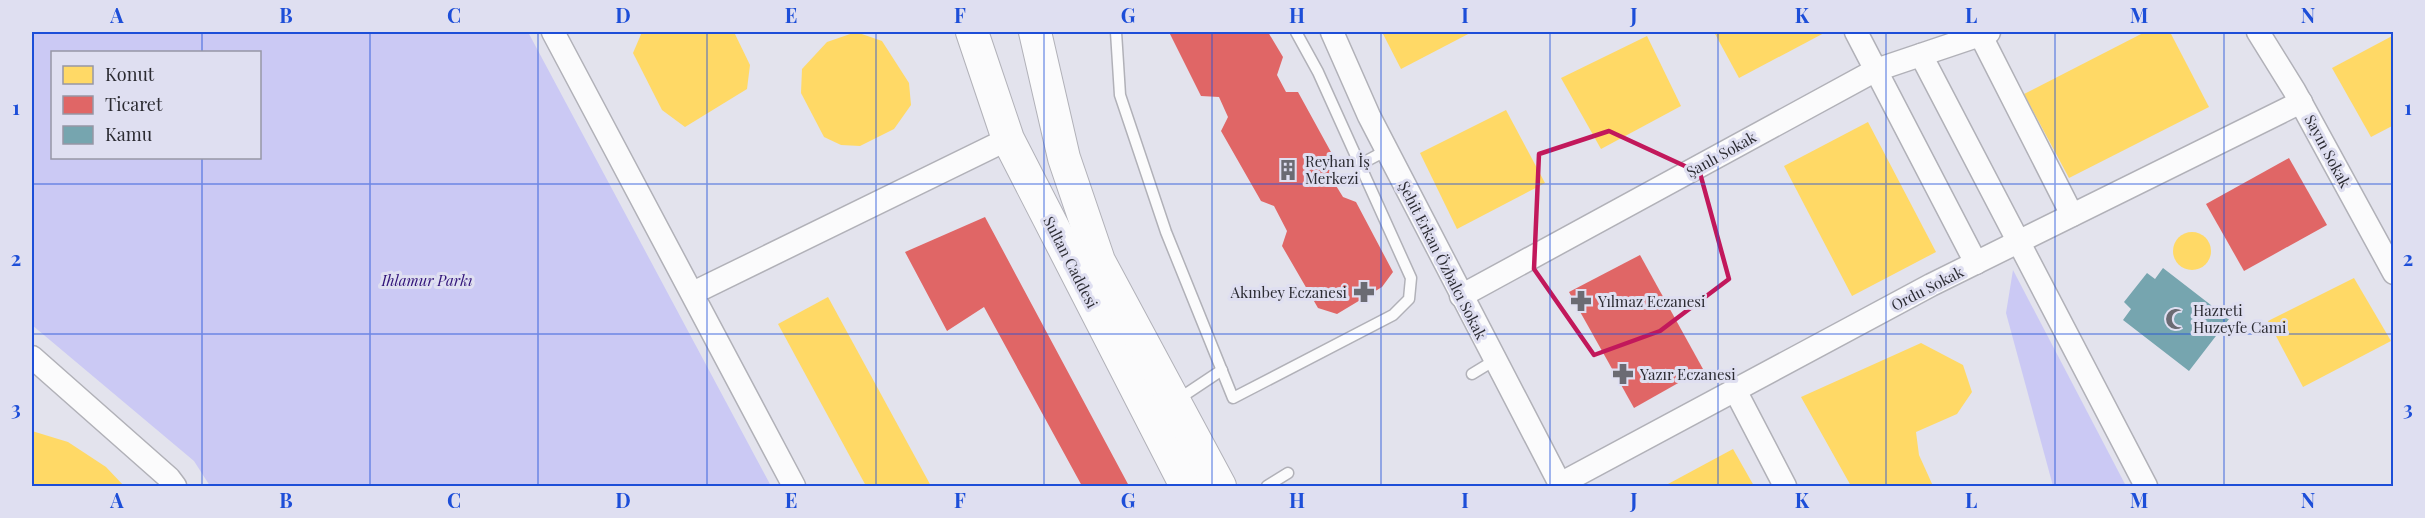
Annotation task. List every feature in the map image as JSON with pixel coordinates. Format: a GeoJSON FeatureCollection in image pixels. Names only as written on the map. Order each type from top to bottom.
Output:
{"type":"FeatureCollection","features":[{"type":"Feature","properties":{"kind":"street"},"geometry":{"type":"LineString","coordinates":[[553,32],[794,486]]}},
{"type":"Feature","properties":{"kind":"street","name":"Şehit Erkan Özbalcı Sokak"},"geometry":{"type":"LineString","coordinates":[[1332,32],[1369,116],[1560,485]]}},
{"type":"Feature","properties":{"kind":"street"},"geometry":{"type":"LineString","coordinates":[[1856,32],[1976,263]]}},
{"type":"Feature","properties":{"kind":"street","name":"Sayın Sokak"},"geometry":{"type":"LineString","coordinates":[[2258,32],[2301,102],[2394,273]]}},
{"type":"Feature","properties":{"kind":"street"},"geometry":{"type":"LineString","coordinates":[[1985,33],[2072,215]]}},
{"type":"Feature","properties":{"kind":"street","name":"Şanlı Sokak"},"geometry":{"type":"LineString","coordinates":[[1461,296],[1876,70],[1985,33]]}},
{"type":"Feature","properties":{"kind":"street","name":"Sultan Caddesi"},"geometry":{"type":"LineString","coordinates":[[976,35],[1008,139],[1186,486]]}},
{"type":"Feature","properties":{"kind":"street","name":"Sultan Caddesi"},"geometry":{"type":"LineString","coordinates":[[1037,41],[1064,158],[1099,261],[1220,486]]}},
{"type":"Feature","properties":{"kind":"street"},"geometry":{"type":"LineString","coordinates":[[1921,55],[2145,486]]}},
{"type":"Feature","properties":{"kind":"street","name":"Ordu Sokak"},"geometry":{"type":"LineString","coordinates":[[1560,485],[1976,263],[2301,102]]}},
{"type":"Feature","properties":{"kind":"street"},"geometry":{"type":"LineString","coordinates":[[693,293],[1008,139]]}},
{"type":"Feature","properties":{"kind":"street"},"geometry":{"type":"LineString","coordinates":[[32,357],[175,486]]}},
{"type":"Feature","properties":{"kind":"street"},"geometry":{"type":"LineString","coordinates":[[1735,390],[1785,486]]}},
{"type":"Feature","properties":{"kind":"lane"},"geometry":{"type":"LineString","coordinates":[[1116,32],[1120,95],[1166,232],[1233,398],[1394,315],[1409,299],[1412,278],[1318,72],[1296,32]]}},
{"type":"Feature","properties":{"kind":"lane"},"geometry":{"type":"LineString","coordinates":[[1359,165],[1387,150]]}},
{"type":"Feature","properties":{"kind":"lane"},"geometry":{"type":"LineString","coordinates":[[1472,374],[1495,360]]}},
{"type":"Feature","properties":{"kind":"lane"},"geometry":{"type":"LineString","coordinates":[[1175,402],[1222,370]]}},
{"type":"Feature","properties":{"kind":"lane"},"geometry":{"type":"LineString","coordinates":[[1267,486],[1288,473]]}},
{"type":"Feature","properties":{"kind":"highlighted area"},"geometry":{"type":"Polygon","coordinates":[[[1609,131],[1700,173],[1729,279],[1660,331],[1594,355],[1534,269],[1539,154],[1609,131]]]}},
{"type":"Feature","properties":{"kind":"green space","name":"Ihlamur Parkı"},"geometry":{"type":"Polygon","coordinates":[[[32,32],[528,32],[771,486],[210,486],[194,461],[32,325],[32,32]]]}},
{"type":"Feature","properties":{"kind":"green space"},"geometry":{"type":"Polygon","coordinates":[[[2013,270],[2126,486],[2053,486],[2006,313],[2013,270]]]}},
{"type":"Feature","properties":{"kind":"building: Konut"},"geometry":{"type":"Polygon","coordinates":[[[642,32],[734,32],[750,65],[747,89],[685,127],[662,110],[633,53],[642,32]]]}},
{"type":"Feature","properties":{"kind":"building: Konut"},"geometry":{"type":"Polygon","coordinates":[[[856,32],[882,41],[909,83],[911,105],[894,129],[860,146],[841,145],[824,137],[801,93],[802,69],[827,42],[856,32]]]}},
{"type":"Feature","properties":{"kind":"building: Konut"},"geometry":{"type":"Polygon","coordinates":[[[1382,32],[1472,32],[1401,69],[1382,32]]]}},
{"type":"Feature","properties":{"kind":"building: Konut"},"geometry":{"type":"Polygon","coordinates":[[[1714,32],[1826,32],[1739,78],[1714,32]]]}},
{"type":"Feature","properties":{"kind":"building: Konut"},"geometry":{"type":"Polygon","coordinates":[[[2145,32],[2170,32],[2209,107],[2069,178],[2024,94],[2145,32]]]}},
{"type":"Feature","properties":{"kind":"building: Konut"},"geometry":{"type":"Polygon","coordinates":[[[2394,35],[2394,125],[2371,137],[2332,68],[2394,35]]]}},
{"type":"Feature","properties":{"kind":"building: Konut"},"geometry":{"type":"Polygon","coordinates":[[[1647,36],[1681,106],[1601,149],[1561,78],[1647,36]]]}},
{"type":"Feature","properties":{"kind":"building: Konut"},"geometry":{"type":"Polygon","coordinates":[[[1506,110],[1545,183],[1457,229],[1420,153],[1506,110]]]}},
{"type":"Feature","properties":{"kind":"building: Konut"},"geometry":{"type":"Polygon","coordinates":[[[1868,122],[1936,252],[1852,296],[1784,166],[1868,122]]]}},
{"type":"Feature","properties":{"kind":"building: Konut"},"geometry":{"type":"Polygon","coordinates":[[[2192,232],[2206,237],[2211,251],[2206,265],[2192,270],[2178,265],[2173,251],[2178,237],[2192,232]]]}},
{"type":"Feature","properties":{"kind":"building: Konut"},"geometry":{"type":"Polygon","coordinates":[[[2354,278],[2391,341],[2303,387],[2268,321],[2354,278]]]}},
{"type":"Feature","properties":{"kind":"building: Konut"},"geometry":{"type":"Polygon","coordinates":[[[828,297],[931,486],[866,486],[778,324],[828,297]]]}},
{"type":"Feature","properties":{"kind":"building: Konut"},"geometry":{"type":"Polygon","coordinates":[[[1921,343],[1963,365],[1972,392],[1957,414],[1916,432],[1919,455],[1933,486],[1851,486],[1801,397],[1921,343]]]}},
{"type":"Feature","properties":{"kind":"building: Konut"},"geometry":{"type":"Polygon","coordinates":[[[32,431],[68,442],[106,467],[124,486],[32,486],[32,431]]]}},
{"type":"Feature","properties":{"kind":"building: Konut"},"geometry":{"type":"Polygon","coordinates":[[[1733,449],[1754,486],[1669,486],[1668,484],[1733,449]]]}},
{"type":"Feature","properties":{"kind":"building: Ticaret","name":"Reyhan İş Merkezi"},"geometry":{"type":"Polygon","coordinates":[[[1169,32],[1268,32],[1283,57],[1277,75],[1286,92],[1298,92],[1337,163],[1330,176],[1343,197],[1356,202],[1393,272],[1382,287],[1337,314],[1318,308],[1282,246],[1287,231],[1274,206],[1261,201],[1221,131],[1228,117],[1219,97],[1201,96],[1169,32]]]}},
{"type":"Feature","properties":{"kind":"building: Ticaret"},"geometry":{"type":"Polygon","coordinates":[[[2289,158],[2327,225],[2244,271],[2206,204],[2289,158]]]}},
{"type":"Feature","properties":{"kind":"building: Ticaret"},"geometry":{"type":"Polygon","coordinates":[[[985,217],[1129,486],[1082,486],[984,307],[947,331],[905,252],[985,217]]]}},
{"type":"Feature","properties":{"kind":"building: Ticaret"},"geometry":{"type":"Polygon","coordinates":[[[1640,255],[1703,369],[1634,408],[1569,292],[1640,255]]]}},
{"type":"Feature","properties":{"kind":"building: Kamu","name":"Hazreti Huzeyfe Cami"},"geometry":{"type":"Polygon","coordinates":[[[2163,268],[2229,319],[2189,371],[2123,320],[2131,309],[2124,302],[2147,273],[2155,279],[2163,268]]]}},
{"type":"Feature","properties":{"kind":"place","name":"Reyhan İş Merkezi"},"geometry":{"type":"Point","coordinates":[1288,170]}},
{"type":"Feature","properties":{"kind":"place","name":"Akınbey Eczanesi"},"geometry":{"type":"Point","coordinates":[1364,292]}},
{"type":"Feature","properties":{"kind":"place","name":"Yılmaz Eczanesi"},"geometry":{"type":"Point","coordinates":[1581,301]}},
{"type":"Feature","properties":{"kind":"place","name":"Hazreti Huzeyfe Cami"},"geometry":{"type":"Point","coordinates":[2176,319]}},
{"type":"Feature","properties":{"kind":"place","name":"Yazır Eczanesi"},"geometry":{"type":"Point","coordinates":[1623,374]}}]}
